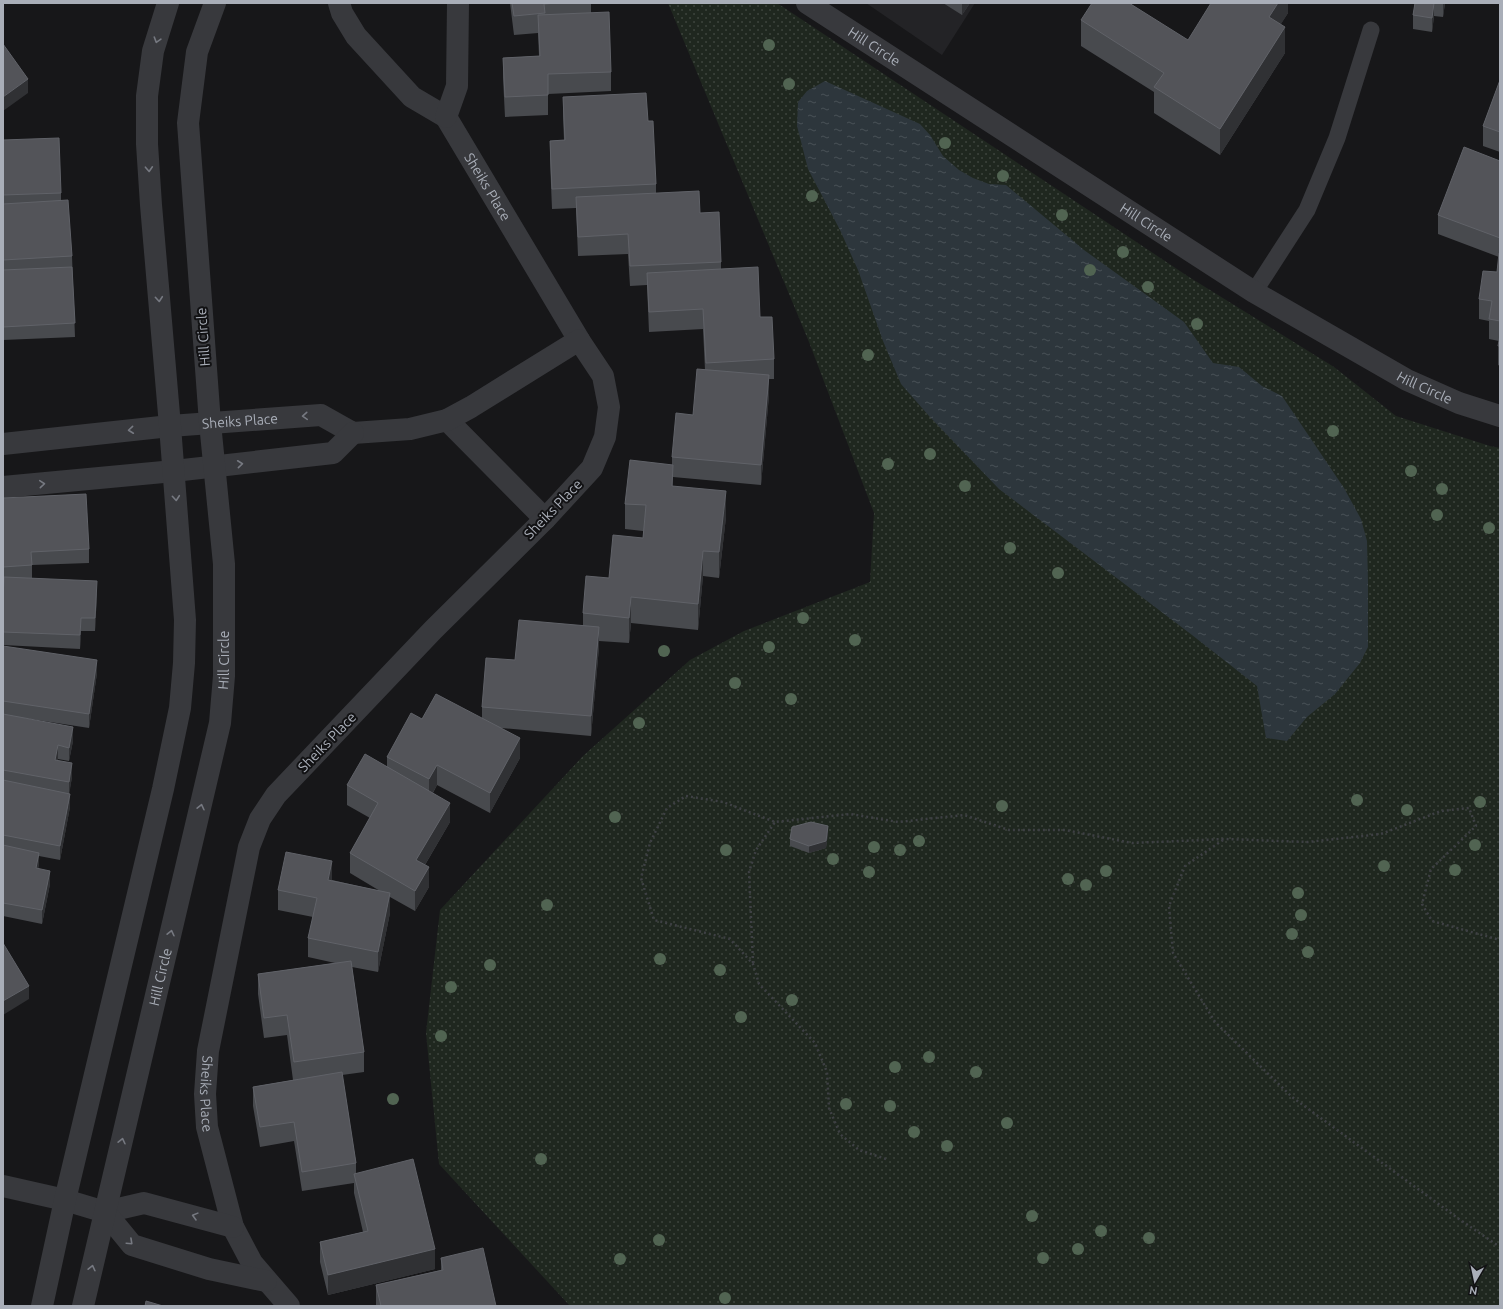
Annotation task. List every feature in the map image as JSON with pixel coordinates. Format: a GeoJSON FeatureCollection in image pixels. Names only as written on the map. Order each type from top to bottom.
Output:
{"type":"FeatureCollection","features":[{"type":"Feature","properties":{"kind":"street"},"geometry":{"type":"LineString","coordinates":[[42,1306],[65,1200],[162,796],[180,708],[184,663],[185,620],[147,144],[148,96],[154,51],[168,3]]}},
{"type":"Feature","properties":{"kind":"street","name":"Hill Circle"},"geometry":{"type":"LineString","coordinates":[[83,1306],[220,723],[224,676],[224,564],[210,423],[188,123],[197,52],[215,3]]}},
{"type":"Feature","properties":{"kind":"street","name":"Sheiks Place"},"geometry":{"type":"LineString","coordinates":[[289,1306],[252,1263],[233,1227],[207,1127],[205,1094],[208,1051],[250,847],[260,819],[276,795],[433,630],[545,519],[592,468],[605,437],[609,407],[603,376],[579,340],[446,117],[412,97],[356,36],[342,14],[339,3]]}},
{"type":"Feature","properties":{"kind":"street"},"geometry":{"type":"LineString","coordinates":[[446,117],[456,86],[458,3]]}},
{"type":"Feature","properties":{"kind":"street","name":"Hill Circle"},"geometry":{"type":"LineString","coordinates":[[807,3],[1254,292],[1407,380],[1459,403],[1500,416]]}},
{"type":"Feature","properties":{"kind":"street"},"geometry":{"type":"LineString","coordinates":[[3,487],[214,467],[333,453],[353,433],[410,430],[447,420],[471,407],[579,340]]}},
{"type":"Feature","properties":{"kind":"street","name":"Sheiks Place"},"geometry":{"type":"LineString","coordinates":[[3,444],[170,426],[321,414],[353,433]]}},
{"type":"Feature","properties":{"kind":"street"},"geometry":{"type":"LineString","coordinates":[[447,420],[545,519]]}},
{"type":"Feature","properties":{"kind":"street"},"geometry":{"type":"LineString","coordinates":[[3,1186],[65,1200],[105,1212],[144,1203],[233,1227]]}},
{"type":"Feature","properties":{"kind":"street"},"geometry":{"type":"LineString","coordinates":[[105,1212],[132,1246],[209,1269],[266,1281]]}},
{"type":"Feature","properties":{"kind":"lane"},"geometry":{"type":"LineString","coordinates":[[1254,292],[1307,210],[1337,138],[1371,30]]}},
{"type":"Feature","properties":{"kind":"path"},"geometry":{"type":"LineString","coordinates":[[753,964],[730,939],[654,920],[641,878],[650,843],[667,808],[686,796],[723,802],[776,822],[850,814],[898,822],[964,815],[1009,830],[1065,830],[1132,843],[1225,839],[1308,842],[1380,834],[1441,811],[1468,808],[1476,826],[1431,869],[1422,904],[1432,921],[1500,940]]}},
{"type":"Feature","properties":{"kind":"path"},"geometry":{"type":"LineString","coordinates":[[776,822],[756,850],[749,872],[753,964],[759,984],[815,1043],[827,1072],[829,1108],[840,1134],[859,1150],[886,1159]]}},
{"type":"Feature","properties":{"kind":"path"},"geometry":{"type":"LineString","coordinates":[[1225,839],[1185,866],[1169,906],[1173,953],[1215,1022],[1292,1097],[1459,1219],[1500,1247]]}},
{"type":"Feature","properties":{"kind":"shaded area"},"geometry":{"type":"Polygon","coordinates":[[[668,3],[777,3],[1189,277],[1334,367],[1396,416],[1500,448],[1500,1306],[570,1306],[439,1164],[426,1033],[440,910],[583,756],[690,660],[744,631],[870,582],[874,513],[809,342],[668,3]]]}},
{"type":"Feature","properties":{"kind":"shaded area"},"geometry":{"type":"Polygon","coordinates":[[[866,3],[975,3],[942,55],[866,3]]]}},
{"type":"Feature","properties":{"kind":"water"},"geometry":{"type":"Polygon","coordinates":[[[825,81],[920,124],[930,135],[943,156],[959,170],[973,178],[989,184],[1006,185],[1084,250],[1184,322],[1213,363],[1239,367],[1262,386],[1282,396],[1344,488],[1361,519],[1367,541],[1368,581],[1368,647],[1360,663],[1335,694],[1307,717],[1287,741],[1266,738],[1257,686],[999,489],[929,416],[901,384],[883,341],[858,270],[840,230],[808,169],[797,126],[798,102],[807,91],[825,81]]]}},
{"type":"Feature","properties":{"kind":"building"},"geometry":{"type":"Polygon","coordinates":[[[512,3],[558,3],[544,4],[545,13],[514,16],[512,3]]]}},
{"type":"Feature","properties":{"kind":"building"},"geometry":{"type":"Polygon","coordinates":[[[1092,3],[1129,3],[1188,40],[1211,3],[1278,3],[1269,17],[1285,27],[1220,129],[1154,87],[1164,73],[1081,20],[1092,3]]]}},
{"type":"Feature","properties":{"kind":"building"},"geometry":{"type":"Polygon","coordinates":[[[1415,3],[1434,3],[1432,18],[1413,15],[1415,3]]]}},
{"type":"Feature","properties":{"kind":"building"},"geometry":{"type":"Polygon","coordinates":[[[609,12],[611,72],[548,74],[548,95],[505,97],[503,58],[540,56],[538,15],[609,12]]]}},
{"type":"Feature","properties":{"kind":"building"},"geometry":{"type":"Polygon","coordinates":[[[3,44],[28,79],[3,97],[3,44]]]}},
{"type":"Feature","properties":{"kind":"building"},"geometry":{"type":"Polygon","coordinates":[[[1500,80],[1500,132],[1483,126],[1500,80]]]}},
{"type":"Feature","properties":{"kind":"building"},"geometry":{"type":"Polygon","coordinates":[[[646,93],[648,121],[653,121],[656,184],[552,189],[550,141],[565,140],[563,97],[646,93]]]}},
{"type":"Feature","properties":{"kind":"building"},"geometry":{"type":"Polygon","coordinates":[[[59,138],[61,193],[3,195],[3,140],[59,138]]]}},
{"type":"Feature","properties":{"kind":"building"},"geometry":{"type":"Polygon","coordinates":[[[1464,147],[1500,161],[1500,238],[1438,215],[1464,147]]]}},
{"type":"Feature","properties":{"kind":"building"},"geometry":{"type":"Polygon","coordinates":[[[699,191],[700,213],[719,212],[721,262],[630,266],[628,234],[578,237],[576,197],[699,191]]]}},
{"type":"Feature","properties":{"kind":"building"},"geometry":{"type":"Polygon","coordinates":[[[68,200],[72,256],[3,260],[3,204],[68,200]]]}},
{"type":"Feature","properties":{"kind":"building"},"geometry":{"type":"Polygon","coordinates":[[[1499,253],[1500,321],[1489,319],[1492,301],[1479,299],[1483,271],[1497,272],[1499,253]]]}},
{"type":"Feature","properties":{"kind":"building"},"geometry":{"type":"Polygon","coordinates":[[[72,267],[75,323],[3,327],[3,270],[72,267]]]}},
{"type":"Feature","properties":{"kind":"building"},"geometry":{"type":"Polygon","coordinates":[[[758,267],[760,317],[772,317],[774,359],[706,363],[703,309],[649,312],[647,273],[758,267]]]}},
{"type":"Feature","properties":{"kind":"building"},"geometry":{"type":"Polygon","coordinates":[[[1500,335],[1500,346],[1498,346],[1500,335]]]}},
{"type":"Feature","properties":{"kind":"building"},"geometry":{"type":"Polygon","coordinates":[[[697,369],[769,375],[761,465],[672,457],[676,413],[693,415],[697,369]]]}},
{"type":"Feature","properties":{"kind":"building"},"geometry":{"type":"Polygon","coordinates":[[[630,460],[673,465],[672,486],[726,491],[719,552],[703,551],[698,604],[631,597],[629,618],[583,613],[586,576],[609,578],[613,535],[643,538],[646,505],[625,504],[630,460]]]}},
{"type":"Feature","properties":{"kind":"building"},"geometry":{"type":"Polygon","coordinates":[[[86,494],[89,549],[31,552],[32,565],[3,567],[3,498],[86,494]]]}},
{"type":"Feature","properties":{"kind":"building"},"geometry":{"type":"Polygon","coordinates":[[[4,577],[97,581],[95,618],[81,618],[80,635],[3,632],[4,577]]]}},
{"type":"Feature","properties":{"kind":"building"},"geometry":{"type":"Polygon","coordinates":[[[519,620],[599,627],[591,716],[482,707],[486,658],[515,660],[519,620]]]}},
{"type":"Feature","properties":{"kind":"building"},"geometry":{"type":"Polygon","coordinates":[[[3,646],[97,660],[89,714],[3,701],[3,646]]]}},
{"type":"Feature","properties":{"kind":"building"},"geometry":{"type":"Polygon","coordinates":[[[436,694],[520,738],[490,793],[437,765],[429,779],[387,757],[411,713],[422,719],[436,694]]]}},
{"type":"Feature","properties":{"kind":"building"},"geometry":{"type":"Polygon","coordinates":[[[3,714],[73,727],[69,748],[58,745],[55,760],[72,763],[69,782],[3,770],[3,714]]]}},
{"type":"Feature","properties":{"kind":"building"},"geometry":{"type":"Polygon","coordinates":[[[365,754],[450,803],[416,860],[429,867],[415,891],[350,853],[378,803],[347,785],[365,754]]]}},
{"type":"Feature","properties":{"kind":"building"},"geometry":{"type":"Polygon","coordinates":[[[3,780],[70,794],[60,846],[3,835],[3,780]]]}},
{"type":"Feature","properties":{"kind":"building"},"geometry":{"type":"Polygon","coordinates":[[[811,822],[828,826],[826,841],[809,846],[790,839],[792,827],[811,822]]]}},
{"type":"Feature","properties":{"kind":"building"},"geometry":{"type":"Polygon","coordinates":[[[3,845],[39,853],[36,868],[50,871],[42,910],[3,903],[3,845]]]}},
{"type":"Feature","properties":{"kind":"building"},"geometry":{"type":"Polygon","coordinates":[[[286,852],[332,861],[328,880],[390,893],[378,952],[308,938],[317,898],[278,890],[286,852]]]}},
{"type":"Feature","properties":{"kind":"building"},"geometry":{"type":"Polygon","coordinates":[[[3,943],[29,986],[3,1001],[3,943]]]}},
{"type":"Feature","properties":{"kind":"building"},"geometry":{"type":"Polygon","coordinates":[[[351,961],[364,1052],[294,1062],[287,1015],[264,1018],[258,974],[351,961]]]}},
{"type":"Feature","properties":{"kind":"building"},"geometry":{"type":"Polygon","coordinates":[[[342,1072],[356,1163],[302,1172],[294,1122],[260,1127],[253,1087],[342,1072]]]}},
{"type":"Feature","properties":{"kind":"building"},"geometry":{"type":"Polygon","coordinates":[[[413,1159],[435,1249],[328,1275],[320,1242],[368,1231],[354,1174],[413,1159]]]}},
{"type":"Feature","properties":{"kind":"building"},"geometry":{"type":"Polygon","coordinates":[[[483,1248],[496,1306],[381,1306],[376,1285],[443,1270],[441,1258],[483,1248]]]}},
{"type":"Feature","properties":{"kind":"building"},"geometry":{"type":"Polygon","coordinates":[[[146,1301],[163,1306],[145,1306],[146,1301]]]}}]}
